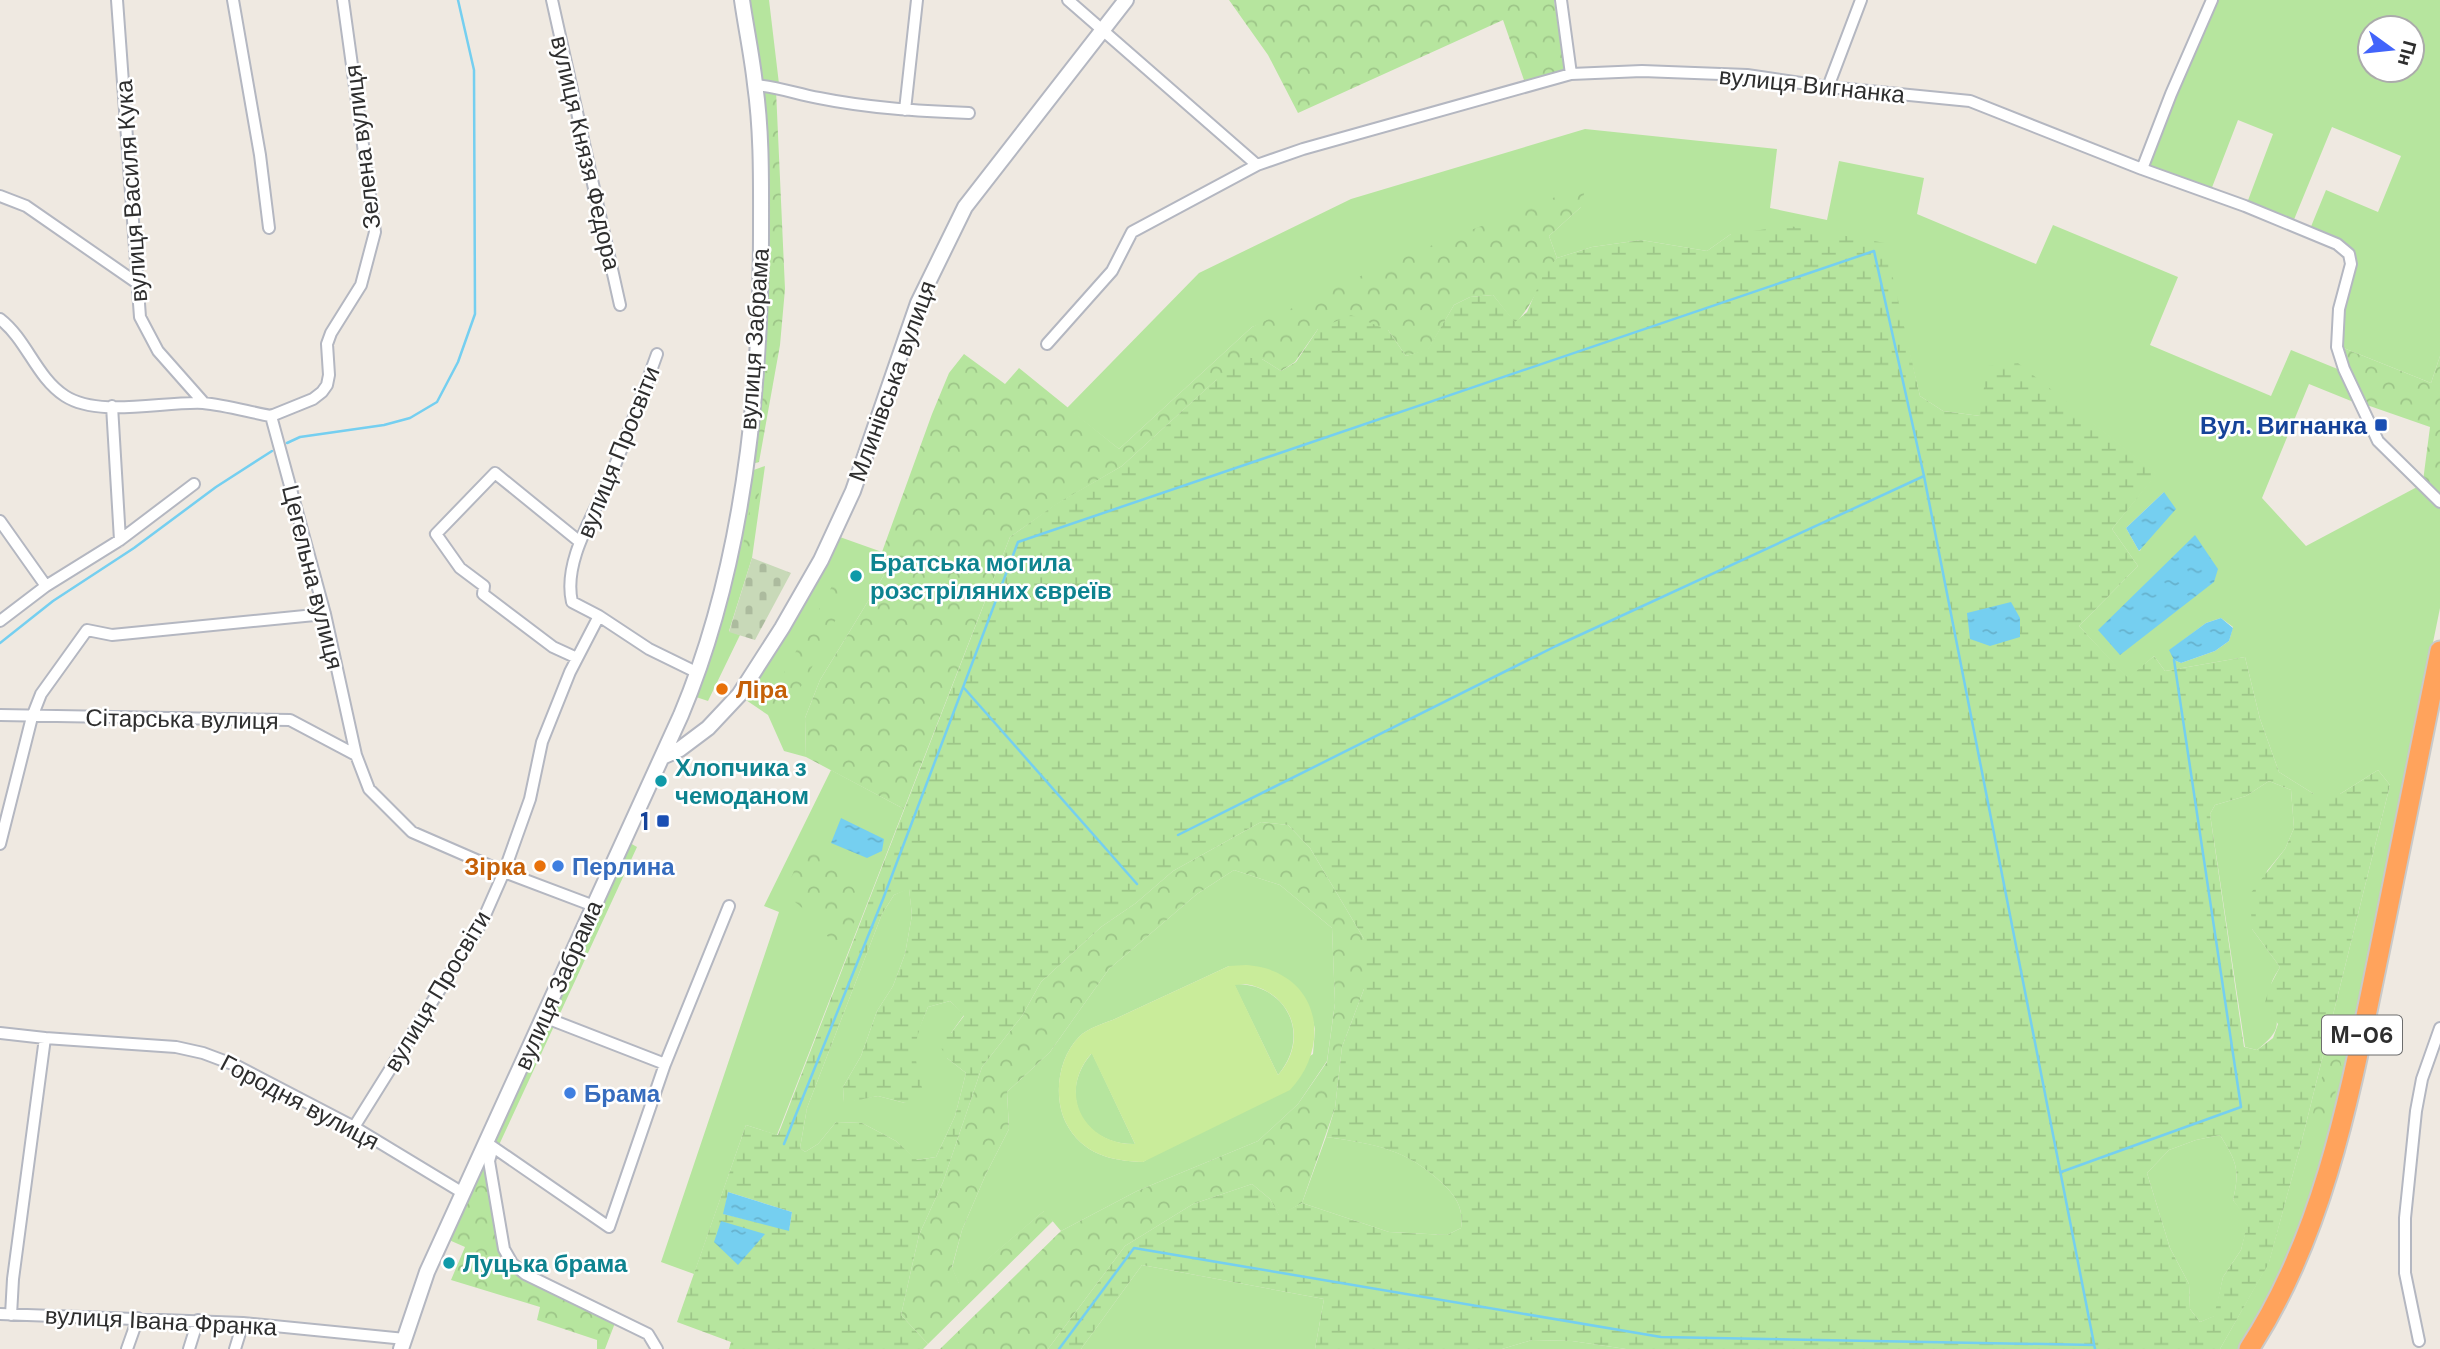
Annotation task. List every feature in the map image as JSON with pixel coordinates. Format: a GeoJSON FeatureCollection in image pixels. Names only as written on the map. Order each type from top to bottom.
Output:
{"type":"FeatureCollection","features":[{"type":"Feature","properties":{"kind":"highway","name":"М-06"},"geometry":{"type":"LineString","coordinates":[[2249,1349],[2298,1255],[2324,1186],[2354,1073],[2435,708],[2440,651]]}},
{"type":"Feature","properties":{"kind":"main road","name":"вулиця Забрама"},"geometry":{"type":"LineString","coordinates":[[403,1344],[427,1272],[463,1193],[490,1145],[544,1017],[698,673],[722,593],[744,470],[757,367],[761,287],[761,158],[756,85],[742,0]]}},
{"type":"Feature","properties":{"kind":"main road","name":"Млинівська вулиця"},"geometry":{"type":"LineString","coordinates":[[662,757],[680,749],[708,728],[739,695],[782,628],[821,560],[853,491],[918,303],[965,207],[1126,0]]}},
{"type":"Feature","properties":{"kind":"street","name":"вулиця Василя Кука"},"geometry":{"type":"LineString","coordinates":[[117,0],[140,317],[150,338],[204,403]]}},
{"type":"Feature","properties":{"kind":"street"},"geometry":{"type":"LineString","coordinates":[[233,0],[260,155],[269,228]]}},
{"type":"Feature","properties":{"kind":"street","name":"Зелена вулиця"},"geometry":{"type":"LineString","coordinates":[[271,416],[313,399],[327,385],[327,344],[361,285],[375,232],[343,0]]}},
{"type":"Feature","properties":{"kind":"street","name":"вулиця Князя Федора"},"geometry":{"type":"LineString","coordinates":[[552,0],[620,305]]}},
{"type":"Feature","properties":{"kind":"street"},"geometry":{"type":"LineString","coordinates":[[905,110],[916,0]]}},
{"type":"Feature","properties":{"kind":"street"},"geometry":{"type":"LineString","coordinates":[[1068,0],[1257,165]]}},
{"type":"Feature","properties":{"kind":"street"},"geometry":{"type":"LineString","coordinates":[[1561,0],[1570,74]]}},
{"type":"Feature","properties":{"kind":"street"},"geometry":{"type":"LineString","coordinates":[[1828,87],[1860,0]]}},
{"type":"Feature","properties":{"kind":"street"},"geometry":{"type":"LineString","coordinates":[[2142,169],[2212,0]]}},
{"type":"Feature","properties":{"kind":"street","name":"вулиця Вигнанка"},"geometry":{"type":"LineString","coordinates":[[1047,344],[1112,271],[1132,232],[1257,165],[1316,145],[1570,74],[1642,71],[1747,75],[1828,87],[1970,101],[2337,244],[2349,254],[2351,264],[2339,309],[2337,347],[2344,369],[2378,441],[2440,502]]}},
{"type":"Feature","properties":{"kind":"street"},"geometry":{"type":"LineString","coordinates":[[756,85],[779,87],[818,98],[905,110],[969,113]]}},
{"type":"Feature","properties":{"kind":"street"},"geometry":{"type":"LineString","coordinates":[[0,196],[26,206],[137,283]]}},
{"type":"Feature","properties":{"kind":"street"},"geometry":{"type":"LineString","coordinates":[[0,319],[14,331],[38,367],[65,396],[76,401],[98,406],[204,403],[271,416]]}},
{"type":"Feature","properties":{"kind":"street","name":"вулиця Просвіти"},"geometry":{"type":"LineString","coordinates":[[657,354],[613,472],[580,542],[569,589],[572,602],[599,616],[649,649],[698,673]]}},
{"type":"Feature","properties":{"kind":"street"},"geometry":{"type":"LineString","coordinates":[[112,406],[121,540]]}},
{"type":"Feature","properties":{"kind":"street","name":"Цегельна вулиця"},"geometry":{"type":"LineString","coordinates":[[271,416],[325,614],[356,755],[369,789],[412,832],[504,872],[594,906]]}},
{"type":"Feature","properties":{"kind":"street"},"geometry":{"type":"LineString","coordinates":[[577,658],[553,648],[483,594],[484,586],[460,568],[436,534],[495,473],[580,542]]}},
{"type":"Feature","properties":{"kind":"street"},"geometry":{"type":"LineString","coordinates":[[0,621],[46,586],[121,540],[194,484]]}},
{"type":"Feature","properties":{"kind":"street"},"geometry":{"type":"LineString","coordinates":[[0,520],[46,586]]}},
{"type":"Feature","properties":{"kind":"street"},"geometry":{"type":"LineString","coordinates":[[0,844],[32,718],[41,694],[87,630],[112,635],[325,614]]}},
{"type":"Feature","properties":{"kind":"street","name":"вулиця Просвіти"},"geometry":{"type":"LineString","coordinates":[[354,1127],[482,922],[504,872],[530,799],[542,742],[577,658],[599,616]]}},
{"type":"Feature","properties":{"kind":"street","name":"Сітарська вулиця"},"geometry":{"type":"LineString","coordinates":[[0,715],[32,718],[290,720],[356,755]]}},
{"type":"Feature","properties":{"kind":"street"},"geometry":{"type":"LineString","coordinates":[[490,1145],[609,1227],[665,1064],[729,906]]}},
{"type":"Feature","properties":{"kind":"street"},"geometry":{"type":"LineString","coordinates":[[544,1017],[665,1064]]}},
{"type":"Feature","properties":{"kind":"street"},"geometry":{"type":"LineString","coordinates":[[2419,1341],[2405,1273],[2405,1218],[2416,1111],[2422,1079],[2440,1028]]}},
{"type":"Feature","properties":{"kind":"street","name":"Городня вулиця"},"geometry":{"type":"LineString","coordinates":[[0,1033],[176,1047],[203,1052],[235,1065],[354,1127],[463,1193]]}},
{"type":"Feature","properties":{"kind":"street"},"geometry":{"type":"LineString","coordinates":[[6,1315],[45,1038]]}},
{"type":"Feature","properties":{"kind":"street"},"geometry":{"type":"LineString","coordinates":[[490,1145],[489,1161],[504,1249],[512,1263],[526,1274],[649,1334],[657,1349]]}},
{"type":"Feature","properties":{"kind":"street","name":"вулиця Івана Франка"},"geometry":{"type":"LineString","coordinates":[[6,1315],[243,1323],[403,1344]]}},
{"type":"Feature","properties":{"kind":"street"},"geometry":{"type":"LineString","coordinates":[[127,1349],[138,1318]]}},
{"type":"Feature","properties":{"kind":"street"},"geometry":{"type":"LineString","coordinates":[[189,1349],[198,1320]]}},
{"type":"Feature","properties":{"kind":"street"},"geometry":{"type":"LineString","coordinates":[[235,1349],[243,1323]]}},
{"type":"Feature","properties":{"kind":"green space"},"geometry":{"type":"Polygon","coordinates":[[[749,0],[769,0],[779,84],[762,82],[749,0]]]}},
{"type":"Feature","properties":{"kind":"green space"},"geometry":{"type":"Polygon","coordinates":[[[1229,0],[1554,0],[1565,70],[1525,83],[1503,20],[1298,113],[1268,55],[1229,0]]]}},
{"type":"Feature","properties":{"kind":"green space"},"geometry":{"type":"Polygon","coordinates":[[[2216,0],[2440,0],[2440,356],[2431,383],[2341,347],[2343,310],[2354,264],[2310,229],[2326,190],[2378,212],[2401,156],[2332,127],[2293,222],[2247,203],[2273,134],[2238,120],[2211,190],[2147,167],[2174,95],[2216,0]]]}},
{"type":"Feature","properties":{"kind":"green space"},"geometry":{"type":"Polygon","coordinates":[[[763,89],[776,90],[785,289],[780,345],[759,462],[752,464],[768,299],[768,193],[763,89]]]}},
{"type":"Feature","properties":{"kind":"green space"},"geometry":{"type":"Polygon","coordinates":[[[1585,129],[1777,149],[1770,208],[1827,220],[1839,161],[1924,178],[1917,214],[2036,264],[2053,225],[2178,277],[2150,345],[2271,396],[2291,350],[2340,370],[2356,403],[2309,384],[2262,498],[2306,546],[2417,487],[2440,507],[2440,608],[2346,1071],[2316,1183],[2291,1252],[2239,1349],[2220,1349],[2269,1262],[2390,785],[2378,770],[2340,794],[2314,794],[2279,772],[2260,719],[2245,657],[2165,671],[2154,656],[2128,679],[2079,626],[2138,566],[2112,529],[2156,474],[2092,423],[1943,411],[1920,396],[1892,281],[1731,234],[1707,251],[1641,240],[1592,247],[1557,258],[1549,236],[1581,207],[1252,327],[1119,449],[1067,408],[1199,273],[1351,199],[1585,129]],[[2164,492],[2126,528],[2139,551],[2140,551],[2164,492]],[[2221,618],[2206,623],[2170,650],[2174,660],[2181,663],[2215,651],[2229,641],[2233,627],[2221,618]]]}},
{"type":"Feature","properties":{"kind":"green space"},"geometry":{"type":"Polygon","coordinates":[[[1586,185],[1581,207],[1549,236],[1557,258],[1515,323],[1493,295],[1470,297],[1454,305],[1428,350],[1406,356],[1388,330],[1318,329],[1295,362],[1281,371],[1262,359],[1216,380],[1122,466],[1057,504],[1010,537],[904,809],[806,757],[805,718],[820,680],[884,575],[882,552],[932,414],[949,373],[964,354],[1005,384],[1019,368],[1119,449],[1252,327],[1397,259],[1586,185]]]}},
{"type":"Feature","properties":{"kind":"green space"},"geometry":{"type":"Polygon","coordinates":[[[1790,226],[1885,243],[1920,396],[1943,411],[1980,416],[1987,366],[2018,363],[2157,474],[2112,529],[2138,566],[2079,626],[2128,678],[2154,656],[2165,671],[2245,657],[2260,719],[2279,772],[2314,794],[2340,794],[2378,770],[2390,785],[2269,1263],[2220,1349],[1626,1349],[1572,1341],[1532,1340],[1502,1349],[1315,1349],[1324,1299],[1142,1265],[1081,1349],[1048,1349],[1125,1246],[1193,1204],[1252,1184],[1270,1199],[1279,1215],[1302,1203],[1389,1232],[1447,1235],[1461,1228],[1460,1210],[1453,1194],[1417,1163],[1375,1146],[1326,1137],[1335,1108],[1342,1047],[1364,989],[1364,939],[1310,848],[1288,825],[1261,822],[1173,871],[1136,903],[1101,927],[1041,982],[1022,1016],[982,1067],[943,1182],[919,1235],[901,1315],[928,1344],[923,1349],[729,1349],[731,1342],[677,1322],[746,1125],[778,1135],[1010,537],[1056,504],[1122,466],[1241,357],[1262,359],[1281,371],[1296,362],[1318,329],[1351,315],[1388,330],[1406,356],[1428,349],[1454,305],[1470,297],[1493,295],[1515,322],[1527,312],[1544,273],[1557,258],[1592,247],[1641,240],[1707,251],[1731,234],[1790,226]],[[2269,781],[2246,796],[2215,805],[2210,814],[2244,1047],[2257,1050],[2273,1038],[2278,1024],[2264,1005],[2280,967],[2252,929],[2250,894],[2285,849],[2294,828],[2291,790],[2269,781]],[[909,889],[894,895],[882,914],[807,1108],[800,1148],[805,1152],[818,1144],[836,1122],[862,1123],[896,1141],[917,1160],[936,1157],[955,1116],[966,1073],[947,1058],[937,1041],[951,1033],[964,1016],[950,1001],[928,1007],[919,1030],[916,1055],[922,1088],[905,1103],[878,1096],[844,1103],[843,1087],[861,1056],[877,1011],[893,986],[905,954],[912,915],[909,889]],[[2220,1135],[2169,1150],[2147,1173],[2170,1248],[2189,1284],[2190,1309],[2200,1322],[2214,1316],[2223,1277],[2241,1250],[2248,1221],[2233,1200],[2236,1166],[2220,1135]],[[728,1192],[724,1214],[789,1230],[792,1212],[728,1192]]]}},
{"type":"Feature","properties":{"kind":"green space"},"geometry":{"type":"Polygon","coordinates":[[[2341,347],[2431,383],[2440,356],[2440,497],[2423,481],[2430,427],[2364,404],[2347,368],[2341,347]]]}},
{"type":"Feature","properties":{"kind":"green space"},"geometry":{"type":"Polygon","coordinates":[[[765,466],[752,558],[729,631],[740,635],[708,701],[696,697],[729,594],[751,471],[765,466]]]}},
{"type":"Feature","properties":{"kind":"green space"},"geometry":{"type":"Polygon","coordinates":[[[756,475],[761,476],[751,557],[745,565],[740,562],[756,475]]]}},
{"type":"Feature","properties":{"kind":"green space"},"geometry":{"type":"Polygon","coordinates":[[[837,536],[882,552],[884,575],[820,680],[805,718],[806,757],[784,751],[768,715],[743,698],[837,536]]]}},
{"type":"Feature","properties":{"kind":"green space"},"geometry":{"type":"Polygon","coordinates":[[[752,558],[791,573],[755,640],[729,632],[752,558]]]}},
{"type":"Feature","properties":{"kind":"green space"},"geometry":{"type":"Polygon","coordinates":[[[832,586],[844,589],[844,603],[805,681],[783,709],[772,706],[769,700],[832,586]]]}},
{"type":"Feature","properties":{"kind":"green space"},"geometry":{"type":"Polygon","coordinates":[[[831,770],[904,809],[777,1135],[746,1125],[694,1274],[661,1262],[779,912],[764,906],[831,770]]]}},
{"type":"Feature","properties":{"kind":"green space"},"geometry":{"type":"Polygon","coordinates":[[[2269,781],[2291,790],[2294,828],[2285,849],[2267,871],[2252,929],[2280,967],[2271,987],[2276,1027],[2274,1033],[2257,1050],[2245,1047],[2210,814],[2215,805],[2246,796],[2269,781]]]}},
{"type":"Feature","properties":{"kind":"green space"},"geometry":{"type":"Polygon","coordinates":[[[1261,822],[1288,825],[1310,848],[1364,939],[1364,989],[1342,1047],[1335,1108],[1302,1203],[1279,1216],[1270,1199],[1252,1184],[1193,1204],[1125,1246],[1048,1349],[940,1349],[1061,1231],[1137,1191],[1258,1141],[1298,1104],[1327,1062],[1335,1003],[1332,928],[1280,885],[1234,870],[1197,894],[1109,969],[1050,1052],[1007,1092],[1009,1129],[962,1230],[952,1267],[959,1283],[1045,1210],[1053,1221],[928,1344],[901,1315],[919,1235],[943,1182],[982,1067],[1022,1016],[1041,982],[1101,927],[1136,903],[1173,871],[1261,822]]]}},
{"type":"Feature","properties":{"kind":"green space"},"geometry":{"type":"Polygon","coordinates":[[[630,843],[637,847],[557,1020],[551,1017],[630,843]]]}},
{"type":"Feature","properties":{"kind":"green space"},"geometry":{"type":"Polygon","coordinates":[[[816,848],[838,862],[859,898],[856,920],[839,943],[827,936],[824,920],[806,911],[785,894],[799,858],[816,848]]]}},
{"type":"Feature","properties":{"kind":"green space"},"geometry":{"type":"Polygon","coordinates":[[[1234,870],[1280,885],[1332,928],[1335,1003],[1327,1061],[1298,1104],[1258,1141],[1137,1191],[1061,1231],[1044,1211],[959,1284],[952,1268],[962,1230],[1009,1129],[1007,1092],[1050,1052],[1109,969],[1197,894],[1234,870]],[[1229,966],[1082,1034],[1066,1056],[1060,1078],[1060,1102],[1066,1123],[1080,1142],[1098,1154],[1143,1162],[1313,1054],[1315,1029],[1312,1017],[1229,966]]]}},
{"type":"Feature","properties":{"kind":"green space"},"geometry":{"type":"Polygon","coordinates":[[[909,888],[912,915],[905,954],[893,986],[877,1011],[861,1056],[843,1087],[844,1102],[878,1096],[905,1103],[915,1059],[915,1038],[928,1007],[950,1001],[964,1015],[951,1033],[947,1058],[966,1073],[955,1116],[936,1157],[916,1160],[896,1141],[862,1123],[836,1122],[818,1144],[805,1152],[800,1148],[807,1108],[882,914],[894,895],[909,888]]]}},
{"type":"Feature","properties":{"kind":"green space"},"geometry":{"type":"Polygon","coordinates":[[[1249,965],[1273,971],[1303,993],[1314,1025],[1314,1042],[1301,1075],[1290,1090],[1143,1162],[1098,1154],[1080,1142],[1066,1123],[1059,1090],[1066,1056],[1079,1037],[1092,1028],[1229,966],[1249,965]],[[1245,984],[1235,985],[1278,1075],[1288,1061],[1293,1047],[1291,1019],[1274,996],[1261,988],[1245,984]],[[1092,1054],[1081,1069],[1076,1085],[1081,1114],[1102,1136],[1117,1142],[1135,1144],[1092,1054]]]}},
{"type":"Feature","properties":{"kind":"green space"},"geometry":{"type":"Polygon","coordinates":[[[1234,984],[1253,986],[1268,992],[1289,1014],[1293,1028],[1293,1044],[1288,1060],[1278,1075],[1234,984]]]}},
{"type":"Feature","properties":{"kind":"green space"},"geometry":{"type":"Polygon","coordinates":[[[549,1022],[555,1024],[499,1145],[494,1142],[549,1022]]]}},
{"type":"Feature","properties":{"kind":"green space"},"geometry":{"type":"Polygon","coordinates":[[[2329,1049],[2339,1055],[2342,1069],[2325,1130],[2320,1136],[2307,1137],[2329,1049]]]}},
{"type":"Feature","properties":{"kind":"green space"},"geometry":{"type":"Polygon","coordinates":[[[1092,1053],[1135,1144],[1117,1142],[1101,1136],[1080,1114],[1076,1085],[1081,1069],[1092,1053]]]}},
{"type":"Feature","properties":{"kind":"green space"},"geometry":{"type":"Polygon","coordinates":[[[2220,1135],[2236,1166],[2233,1200],[2249,1220],[2241,1250],[2223,1277],[2215,1316],[2200,1322],[2190,1309],[2189,1284],[2170,1248],[2147,1173],[2169,1150],[2220,1135]]]}},
{"type":"Feature","properties":{"kind":"green space"},"geometry":{"type":"Polygon","coordinates":[[[1326,1137],[1390,1150],[1417,1163],[1453,1194],[1459,1205],[1461,1228],[1447,1235],[1389,1232],[1302,1203],[1326,1137]]]}},
{"type":"Feature","properties":{"kind":"green space"},"geometry":{"type":"Polygon","coordinates":[[[485,1162],[508,1266],[615,1323],[605,1349],[597,1349],[597,1340],[537,1320],[540,1307],[451,1280],[465,1247],[449,1240],[485,1162]]]}},
{"type":"Feature","properties":{"kind":"green space"},"geometry":{"type":"Polygon","coordinates":[[[1142,1265],[1324,1299],[1315,1349],[1081,1349],[1142,1265]]]}},
{"type":"Feature","properties":{"kind":"green space"},"geometry":{"type":"Polygon","coordinates":[[[1532,1340],[1572,1341],[1626,1349],[1502,1349],[1532,1340]]]}},
{"type":"Feature","properties":{"kind":"water"},"geometry":{"type":"Polygon","coordinates":[[[2164,492],[2176,509],[2139,551],[2126,528],[2164,492]]]}},
{"type":"Feature","properties":{"kind":"water"},"geometry":{"type":"Polygon","coordinates":[[[2195,535],[2218,569],[2214,582],[2120,655],[2098,630],[2195,535]]]}},
{"type":"Feature","properties":{"kind":"water"},"geometry":{"type":"Polygon","coordinates":[[[2011,602],[2020,618],[2020,637],[1990,646],[1970,639],[1967,613],[2011,602]]]}},
{"type":"Feature","properties":{"kind":"water"},"geometry":{"type":"Polygon","coordinates":[[[2221,618],[2233,628],[2229,641],[2215,651],[2181,663],[2174,660],[2169,650],[2206,623],[2221,618]]]}},
{"type":"Feature","properties":{"kind":"water"},"geometry":{"type":"Polygon","coordinates":[[[841,818],[884,839],[882,851],[867,858],[831,843],[841,818]]]}},
{"type":"Feature","properties":{"kind":"water"},"geometry":{"type":"Polygon","coordinates":[[[728,1192],[792,1212],[789,1231],[723,1214],[728,1192]]]}},
{"type":"Feature","properties":{"kind":"water"},"geometry":{"type":"Polygon","coordinates":[[[721,1221],[765,1234],[738,1265],[714,1242],[721,1221]]]}},
{"type":"Feature","properties":{"kind":"waterway"},"geometry":{"type":"LineString","coordinates":[[287,443],[300,437],[384,425],[410,418],[437,402],[458,362],[475,314],[474,70],[458,0]]}},
{"type":"Feature","properties":{"kind":"waterway"},"geometry":{"type":"LineString","coordinates":[[784,1144],[883,899],[1018,542],[1874,251],[1924,476],[2095,1349]]}},
{"type":"Feature","properties":{"kind":"waterway"},"geometry":{"type":"LineString","coordinates":[[0,643],[53,601],[272,451]]}},
{"type":"Feature","properties":{"kind":"waterway"},"geometry":{"type":"LineString","coordinates":[[1178,835],[1556,646],[1924,476]]}},
{"type":"Feature","properties":{"kind":"waterway"},"geometry":{"type":"LineString","coordinates":[[2061,1172],[2241,1107],[2174,660]]}},
{"type":"Feature","properties":{"kind":"waterway"},"geometry":{"type":"LineString","coordinates":[[964,688],[1137,884]]}},
{"type":"Feature","properties":{"kind":"waterway"},"geometry":{"type":"LineString","coordinates":[[1059,1349],[1134,1248],[1661,1337],[2094,1345]]}},
{"type":"Feature","properties":{"kind":"place","name":"Вул. Вигнанка"},"geometry":{"type":"Point","coordinates":[2381,425]}},
{"type":"Feature","properties":{"kind":"place","name":"Братська могила розстріляних євреїв"},"geometry":{"type":"Point","coordinates":[856,576]}},
{"type":"Feature","properties":{"kind":"place","name":"Ліра"},"geometry":{"type":"Point","coordinates":[722,689]}},
{"type":"Feature","properties":{"kind":"place","name":"Хлопчика з чемоданом"},"geometry":{"type":"Point","coordinates":[661,781]}},
{"type":"Feature","properties":{"kind":"place","name":"1"},"geometry":{"type":"Point","coordinates":[663,821]}},
{"type":"Feature","properties":{"kind":"place","name":"Зірка"},"geometry":{"type":"Point","coordinates":[540,866]}},
{"type":"Feature","properties":{"kind":"place","name":"Перлина"},"geometry":{"type":"Point","coordinates":[558,866]}},
{"type":"Feature","properties":{"kind":"place","name":"Брама"},"geometry":{"type":"Point","coordinates":[570,1093]}},
{"type":"Feature","properties":{"kind":"place","name":"Луцька брама"},"geometry":{"type":"Point","coordinates":[449,1263]}}]}
